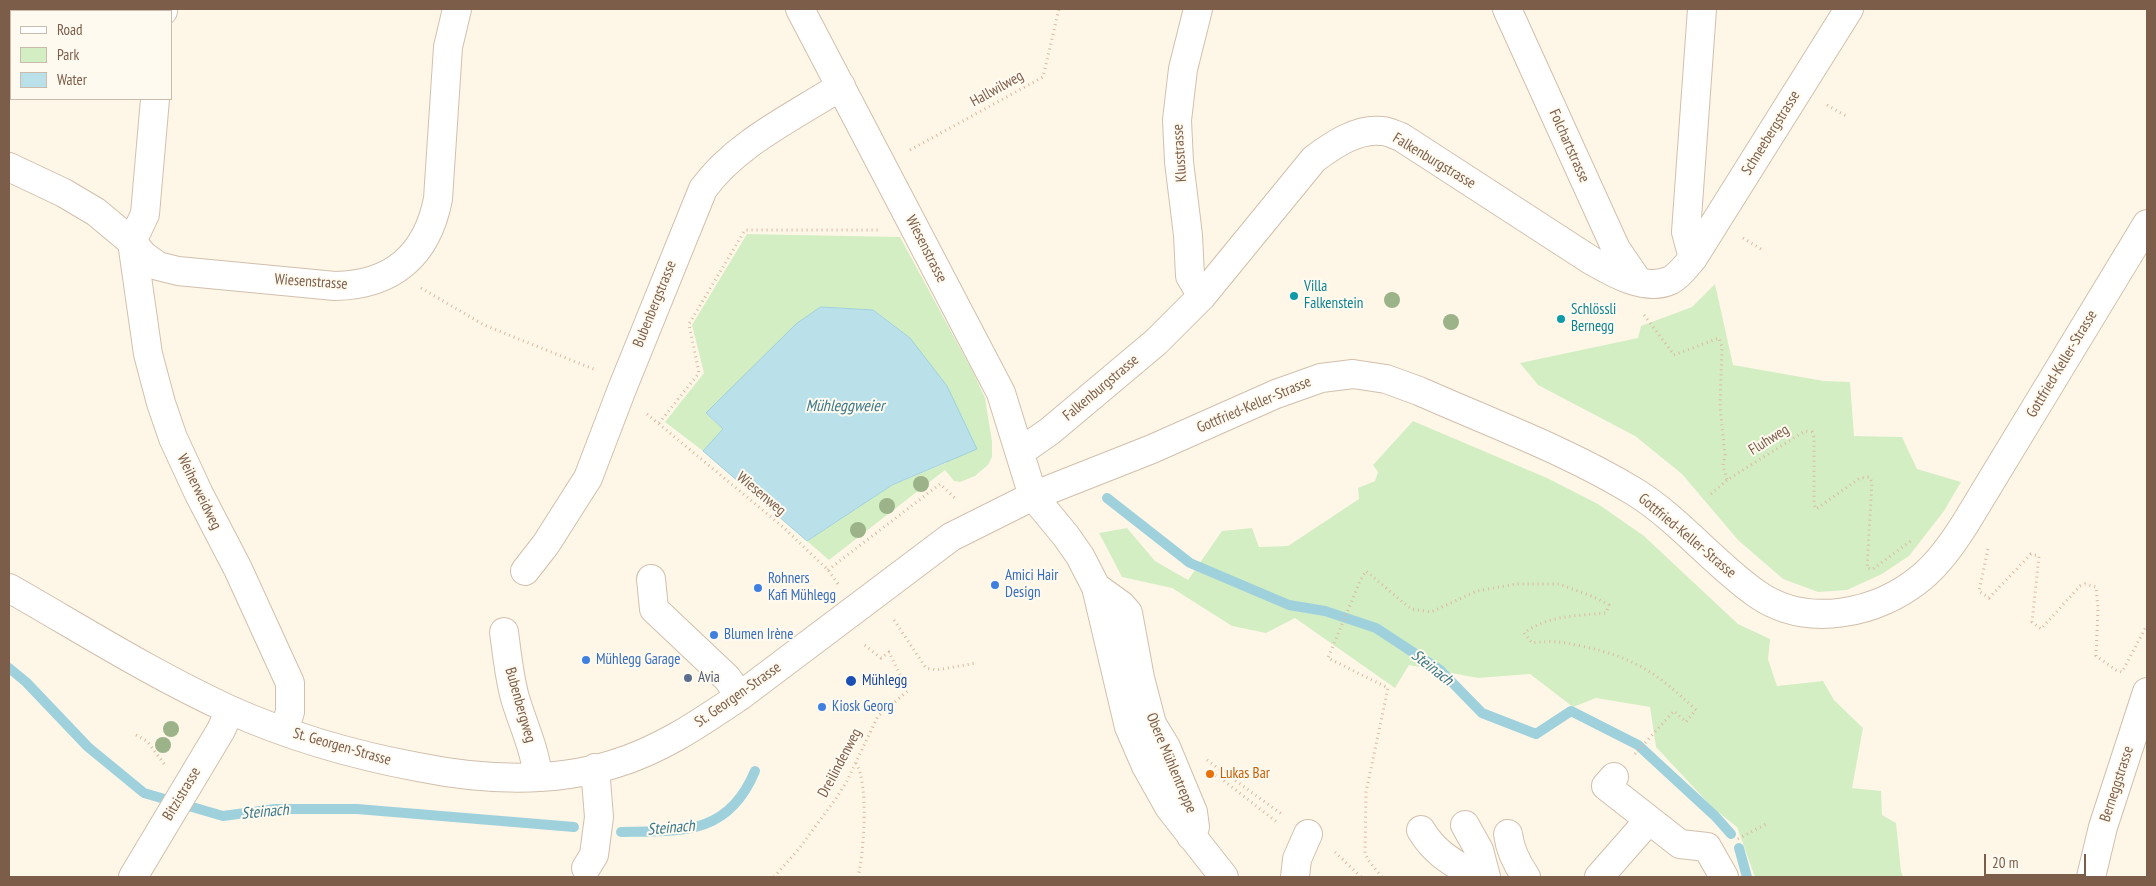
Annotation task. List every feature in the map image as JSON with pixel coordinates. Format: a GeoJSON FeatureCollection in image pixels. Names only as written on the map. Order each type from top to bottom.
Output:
{"type":"FeatureCollection","features":[{"type":"Feature","properties":{"kind":"street","name":"Wiesenstrasse"},"geometry":{"type":"LineString","coordinates":[[9,167],[64,193],[96,212],[132,242],[144,256],[158,266],[178,271],[335,286],[354,285],[372,281],[404,264],[417,251],[427,235],[434,218],[438,199],[448,48],[457,9]]}},
{"type":"Feature","properties":{"kind":"street","name":"Wiesenstrasse"},"geometry":{"type":"LineString","coordinates":[[800,9],[1001,393],[1033,496]]}},
{"type":"Feature","properties":{"kind":"street","name":"Klusstrasse"},"geometry":{"type":"LineString","coordinates":[[1198,9],[1183,69],[1177,120],[1190,276],[1202,296]]}},
{"type":"Feature","properties":{"kind":"street","name":"Folchartstrasse"},"geometry":{"type":"LineString","coordinates":[[1507,9],[1616,249],[1638,281]]}},
{"type":"Feature","properties":{"kind":"street"},"geometry":{"type":"LineString","coordinates":[[1693,258],[1686,232],[1702,9]]}},
{"type":"Feature","properties":{"kind":"street","name":"Schneebergstrasse"},"geometry":{"type":"LineString","coordinates":[[1693,258],[1849,9]]}},
{"type":"Feature","properties":{"kind":"street","name":"Bubenbergstrasse"},"geometry":{"type":"LineString","coordinates":[[525,571],[546,544],[588,478],[703,189],[714,173],[740,150],[841,86]]}},
{"type":"Feature","properties":{"kind":"street"},"geometry":{"type":"LineString","coordinates":[[132,242],[144,214],[155,100]]}},
{"type":"Feature","properties":{"kind":"street","name":"Falkenburgstrasse"},"geometry":{"type":"LineString","coordinates":[[1020,452],[1050,431],[1156,342],[1202,296],[1314,159],[1336,143],[1360,133],[1382,131],[1401,137],[1589,259],[1613,272],[1652,285],[1670,281],[1682,272],[1693,258]]}},
{"type":"Feature","properties":{"kind":"street","name":"Gottfried-Keller-Strasse"},"geometry":{"type":"LineString","coordinates":[[1033,496],[1152,449],[1276,394],[1321,378],[1353,374],[1386,379],[1419,391],[1611,477],[1649,501],[1735,577],[1771,602],[1800,611],[1818,613],[1842,613],[1861,609],[1898,595],[1932,569],[1950,547],[2147,224]]}},
{"type":"Feature","properties":{"kind":"street","name":"Weiherweidweg"},"geometry":{"type":"LineString","coordinates":[[132,242],[148,354],[161,403],[173,438],[238,569],[290,683],[290,712],[284,730]]}},
{"type":"Feature","properties":{"kind":"street"},"geometry":{"type":"LineString","coordinates":[[1033,496],[1066,536],[1080,556],[1096,586],[1129,727],[1146,766],[1169,806],[1224,877]]}},
{"type":"Feature","properties":{"kind":"street","name":"St. Georgen-Strasse"},"geometry":{"type":"LineString","coordinates":[[9,588],[149,668],[230,710],[284,730],[329,746],[378,760],[458,775],[501,779],[538,777],[614,764],[647,752],[696,725],[740,696],[950,538],[1033,496]]}},
{"type":"Feature","properties":{"kind":"street"},"geometry":{"type":"LineString","coordinates":[[651,579],[654,609],[727,678],[740,696]]}},
{"type":"Feature","properties":{"kind":"street","name":"Bubenbergweg"},"geometry":{"type":"LineString","coordinates":[[504,632],[515,699],[536,756],[538,777]]}},
{"type":"Feature","properties":{"kind":"street","name":"Berneggstrasse"},"geometry":{"type":"LineString","coordinates":[[2092,877],[2103,826],[2147,692]]}},
{"type":"Feature","properties":{"kind":"street","name":"Bitzistrasse"},"geometry":{"type":"LineString","coordinates":[[133,877],[221,730],[230,710]]}},
{"type":"Feature","properties":{"kind":"street"},"geometry":{"type":"LineString","coordinates":[[586,868],[594,855],[599,817],[595,768]]}},
{"type":"Feature","properties":{"kind":"street"},"geometry":{"type":"LineString","coordinates":[[1614,777],[1606,786],[1680,844],[1707,847],[1724,877]]}},
{"type":"Feature","properties":{"kind":"street"},"geometry":{"type":"LineString","coordinates":[[1599,877],[1649,820]]}},
{"type":"Feature","properties":{"kind":"street"},"geometry":{"type":"LineString","coordinates":[[1465,825],[1479,850],[1486,877]]}},
{"type":"Feature","properties":{"kind":"street"},"geometry":{"type":"LineString","coordinates":[[1421,830],[1429,843],[1442,856],[1477,877]]}},
{"type":"Feature","properties":{"kind":"street"},"geometry":{"type":"LineString","coordinates":[[1295,877],[1297,859],[1308,834]]}},
{"type":"Feature","properties":{"kind":"street"},"geometry":{"type":"LineString","coordinates":[[1508,834],[1509,846],[1526,877]]}},
{"type":"Feature","properties":{"kind":"path","name":"Hallwilweg"},"geometry":{"type":"LineString","coordinates":[[908,151],[1043,77],[1058,9]]}},
{"type":"Feature","properties":{"kind":"path"},"geometry":{"type":"LineString","coordinates":[[1820,101],[1846,116]]}},
{"type":"Feature","properties":{"kind":"path","name":"Wiesenweg"},"geometry":{"type":"LineString","coordinates":[[843,590],[828,570],[783,527],[657,422],[698,372],[689,324],[745,230],[884,230]]}},
{"type":"Feature","properties":{"kind":"path"},"geometry":{"type":"LineString","coordinates":[[1738,235],[1761,249]]}},
{"type":"Feature","properties":{"kind":"path"},"geometry":{"type":"LineString","coordinates":[[413,284],[484,325],[593,369]]}},
{"type":"Feature","properties":{"kind":"path","name":"Fluhweg"},"geometry":{"type":"LineString","coordinates":[[1651,326],[1674,355],[1719,338],[1722,347],[1720,406],[1725,454],[1723,465],[1727,480],[1805,431],[1812,432],[1814,437],[1814,504],[1816,509],[1860,478],[1869,477],[1872,482],[1867,568],[1875,568]]}},
{"type":"Feature","properties":{"kind":"path"},"geometry":{"type":"LineString","coordinates":[[1711,494],[1727,480]]}},
{"type":"Feature","properties":{"kind":"path"},"geometry":{"type":"LineString","coordinates":[[828,570],[940,484],[962,505]]}},
{"type":"Feature","properties":{"kind":"path"},"geometry":{"type":"LineString","coordinates":[[1881,563],[1917,536]]}},
{"type":"Feature","properties":{"kind":"path"},"geometry":{"type":"LineString","coordinates":[[1987,555],[1979,591],[1989,598],[2031,554],[2039,556],[2032,622],[2041,629],[2080,586],[2085,584],[2096,587],[2098,608],[2096,656],[2116,670]]}},
{"type":"Feature","properties":{"kind":"path"},"geometry":{"type":"LineString","coordinates":[[1382,877],[1368,860],[1365,853],[1366,792],[1388,688],[1328,658],[1366,571],[1411,609],[1431,612],[1476,591],[1516,584],[1559,584],[1594,596],[1609,605],[1606,613],[1553,618],[1533,626],[1524,633],[1532,642],[1550,640],[1620,656],[1640,664],[1668,682],[1696,710],[1686,722],[1674,711],[1634,756]]}},
{"type":"Feature","properties":{"kind":"path"},"geometry":{"type":"LineString","coordinates":[[893,618],[926,668],[936,670],[977,663]]}},
{"type":"Feature","properties":{"kind":"path"},"geometry":{"type":"LineString","coordinates":[[2125,667],[2147,624]]}},
{"type":"Feature","properties":{"kind":"path","name":"Dreilindenweg"},"geometry":{"type":"LineString","coordinates":[[774,877],[798,850],[835,800],[878,716],[908,691],[889,652],[881,658],[860,641]]}},
{"type":"Feature","properties":{"kind":"path"},"geometry":{"type":"LineString","coordinates":[[136,735],[147,741],[167,766]]}},
{"type":"Feature","properties":{"kind":"path"},"geometry":{"type":"LineString","coordinates":[[856,762],[861,772],[864,819],[858,877]]}},
{"type":"Feature","properties":{"kind":"path"},"geometry":{"type":"LineString","coordinates":[[1211,762],[1281,814]]}},
{"type":"Feature","properties":{"kind":"path"},"geometry":{"type":"LineString","coordinates":[[1207,770],[1223,780],[1291,834],[1308,834]]}},
{"type":"Feature","properties":{"kind":"path"},"geometry":{"type":"LineString","coordinates":[[1754,829],[1766,824]]}},
{"type":"Feature","properties":{"kind":"green space"},"geometry":{"type":"Polygon","coordinates":[[[747,234],[900,237],[973,372],[985,398],[992,441],[992,457],[988,465],[975,476],[960,482],[954,481],[945,470],[829,560],[807,541],[892,485],[946,463],[910,338],[873,310],[821,307],[706,414],[723,429],[703,451],[665,422],[704,373],[692,325],[747,234]]]}},
{"type":"Feature","properties":{"kind":"green space"},"geometry":{"type":"Polygon","coordinates":[[[1715,284],[1733,365],[1824,381],[1850,382],[1854,436],[1902,437],[1917,469],[1961,482],[1944,511],[1909,556],[1882,574],[1847,590],[1818,592],[1783,579],[1738,540],[1682,474],[1635,436],[1538,385],[1520,363],[1638,338],[1641,326],[1692,307],[1715,284]]]}},
{"type":"Feature","properties":{"kind":"green space"},"geometry":{"type":"Polygon","coordinates":[[[1413,421],[1547,478],[1598,504],[1644,536],[1738,624],[1770,639],[1768,659],[1777,686],[1823,681],[1834,700],[1863,728],[1852,788],[1881,791],[1882,815],[1896,823],[1903,877],[1755,877],[1737,827],[1713,808],[1656,747],[1650,707],[1596,698],[1573,707],[1530,674],[1478,678],[1409,665],[1395,688],[1295,618],[1266,633],[1232,626],[1172,588],[1122,577],[1099,533],[1127,528],[1155,561],[1188,580],[1222,531],[1252,528],[1259,547],[1288,546],[1359,499],[1358,488],[1375,481],[1378,472],[1373,465],[1413,421]]]}},
{"type":"Feature","properties":{"kind":"water","name":"Mühleggweier"},"geometry":{"type":"Polygon","coordinates":[[[821,307],[873,310],[910,338],[947,386],[977,449],[892,485],[807,541],[703,451],[723,429],[706,413],[796,324],[821,307]]]}},
{"type":"Feature","properties":{"kind":"waterway","name":"Steinach"},"geometry":{"type":"LineString","coordinates":[[1107,498],[1190,563],[1289,605],[1325,611],[1376,628],[1440,670],[1482,713],[1536,734],[1571,711],[1638,745],[1715,816],[1731,834]]}},
{"type":"Feature","properties":{"kind":"waterway","name":"Steinach"},"geometry":{"type":"LineString","coordinates":[[9,668],[26,682],[88,747],[144,793],[223,816],[275,809],[357,809],[574,827]]}},
{"type":"Feature","properties":{"kind":"waterway","name":"Steinach"},"geometry":{"type":"LineString","coordinates":[[621,832],[683,829],[700,826],[717,819],[731,808],[744,792],[755,771]]}},
{"type":"Feature","properties":{"kind":"waterway","name":"Steinach"},"geometry":{"type":"LineString","coordinates":[[1739,848],[1747,877]]}},
{"type":"Feature","properties":{"kind":"place","name":"Villa Falkenstein"},"geometry":{"type":"Point","coordinates":[1294,296]}},
{"type":"Feature","properties":{"kind":"place","name":"Schlössli Bernegg"},"geometry":{"type":"Point","coordinates":[1561,319]}},
{"type":"Feature","properties":{"kind":"place","name":"Amici Hair Design"},"geometry":{"type":"Point","coordinates":[995,585]}},
{"type":"Feature","properties":{"kind":"place","name":"Rohners Kafi Mühlegg"},"geometry":{"type":"Point","coordinates":[758,588]}},
{"type":"Feature","properties":{"kind":"place","name":"Blumen Irène"},"geometry":{"type":"Point","coordinates":[714,635]}},
{"type":"Feature","properties":{"kind":"place","name":"Mühlegg Garage"},"geometry":{"type":"Point","coordinates":[586,660]}},
{"type":"Feature","properties":{"kind":"place","name":"Avia"},"geometry":{"type":"Point","coordinates":[688,678]}},
{"type":"Feature","properties":{"kind":"place","name":"Mühlegg"},"geometry":{"type":"Point","coordinates":[851,681]}},
{"type":"Feature","properties":{"kind":"place","name":"Kiosk Georg"},"geometry":{"type":"Point","coordinates":[822,707]}},
{"type":"Feature","properties":{"kind":"place","name":"Lukas Bar"},"geometry":{"type":"Point","coordinates":[1210,774]}}]}
